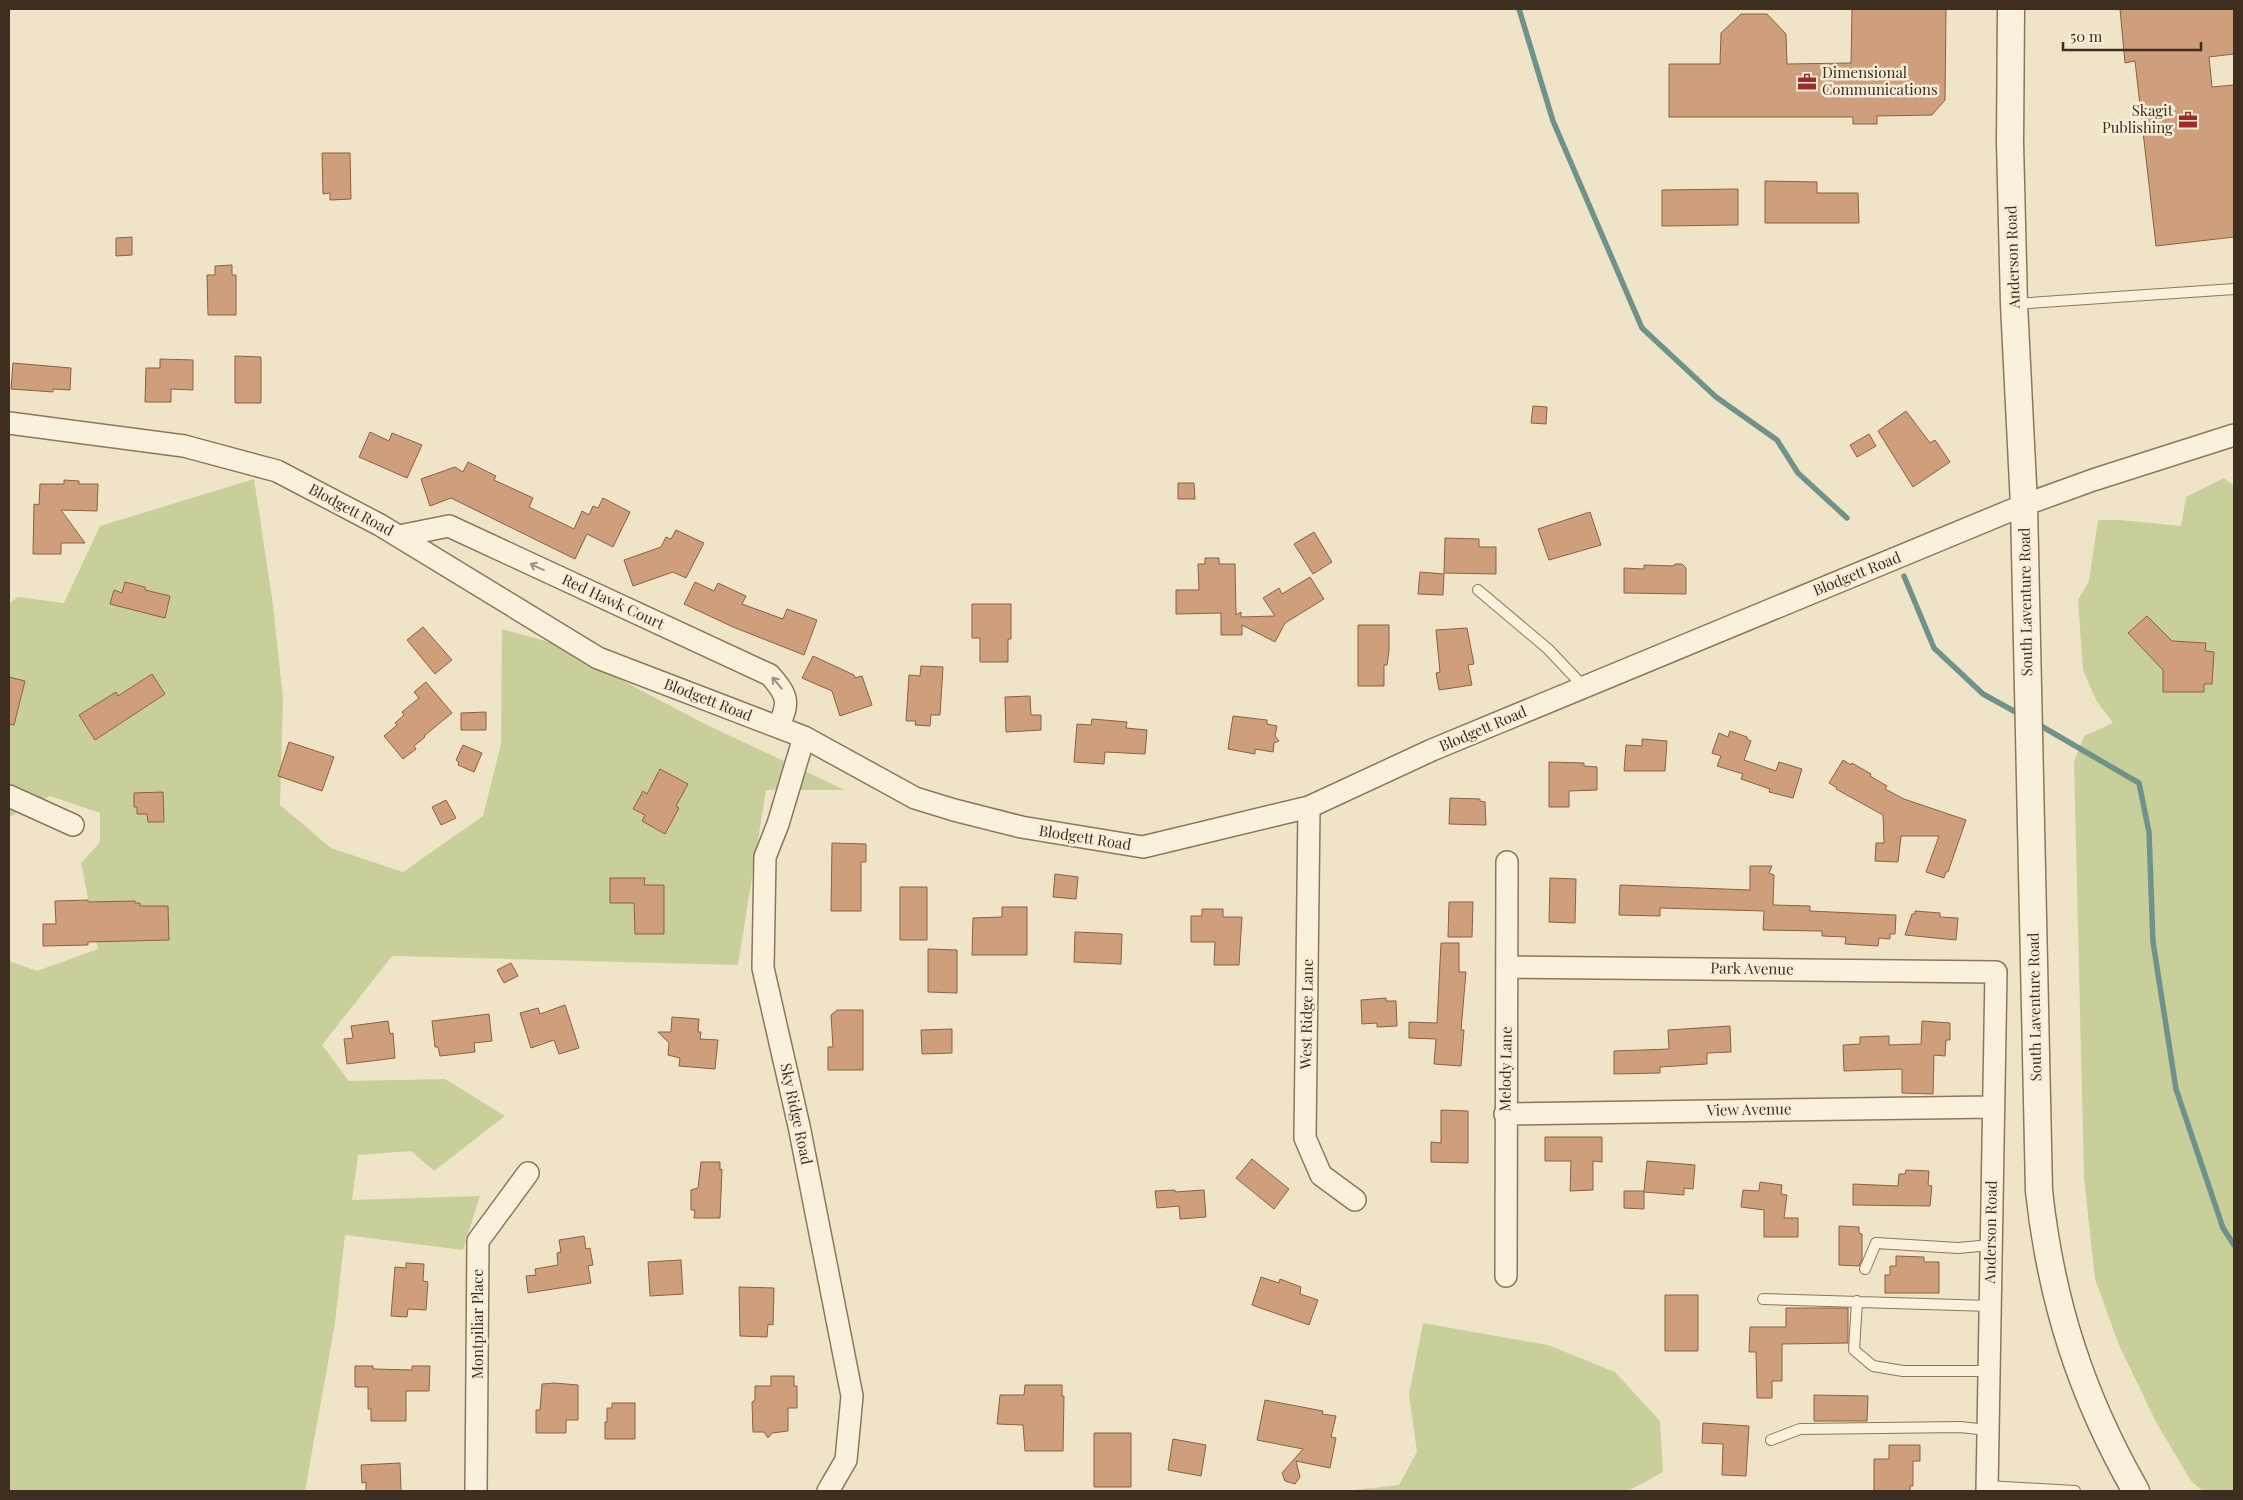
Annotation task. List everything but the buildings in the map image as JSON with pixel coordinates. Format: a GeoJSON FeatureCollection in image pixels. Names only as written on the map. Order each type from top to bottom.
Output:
{"type":"FeatureCollection","features":[{"type":"Feature","properties":{"kind":"street","name":"Anderson Road"},"geometry":{"type":"LineString","coordinates":[[2011,9],[2010,143],[2014,304],[2024,505]]}},
{"type":"Feature","properties":{"kind":"street","name":"Blodgett Road"},"geometry":{"type":"LineString","coordinates":[[9,423],[184,446],[277,471],[399,536],[598,658],[804,737],[916,798],[946,808],[1021,827],[1143,847],[1309,808],[1432,750],[2024,505],[2093,480],[2234,435]]}},
{"type":"Feature","properties":{"kind":"street","name":"South Laventure Road"},"geometry":{"type":"LineString","coordinates":[[2024,505],[2038,1155],[2043,1226],[2056,1297],[2076,1366],[2104,1432],[2136,1491]]}},
{"type":"Feature","properties":{"kind":"street","name":"Red Hawk Court"},"geometry":{"type":"LineString","coordinates":[[399,536],[449,526],[770,675],[784,692],[786,711],[778,727]]}},
{"type":"Feature","properties":{"kind":"street","name":"Sky Ridge Road"},"geometry":{"type":"LineString","coordinates":[[804,737],[778,824],[765,857],[763,968],[799,1126],[852,1396],[846,1460],[828,1491]]}},
{"type":"Feature","properties":{"kind":"street"},"geometry":{"type":"LineString","coordinates":[[9,796],[73,825]]}},
{"type":"Feature","properties":{"kind":"street","name":"West Ridge Lane"},"geometry":{"type":"LineString","coordinates":[[1309,808],[1305,1138],[1321,1175],[1355,1200]]}},
{"type":"Feature","properties":{"kind":"street","name":"Melody Lane"},"geometry":{"type":"LineString","coordinates":[[1506,1276],[1507,862]]}},
{"type":"Feature","properties":{"kind":"street","name":"Park Avenue"},"geometry":{"type":"LineString","coordinates":[[1508,967],[1996,972]]}},
{"type":"Feature","properties":{"kind":"street","name":"Anderson Road"},"geometry":{"type":"LineString","coordinates":[[1987,1489],[1996,972]]}},
{"type":"Feature","properties":{"kind":"street","name":"View Avenue"},"geometry":{"type":"LineString","coordinates":[[1505,1114],[1993,1107]]}},
{"type":"Feature","properties":{"kind":"street","name":"Montpiliar Place"},"geometry":{"type":"LineString","coordinates":[[476,1491],[478,1241],[528,1173]]}},
{"type":"Feature","properties":{"kind":"lane"},"geometry":{"type":"LineString","coordinates":[[2014,304],[2234,289]]}},
{"type":"Feature","properties":{"kind":"lane"},"geometry":{"type":"LineString","coordinates":[[1478,590],[1548,649],[1584,687]]}},
{"type":"Feature","properties":{"kind":"lane"},"geometry":{"type":"LineString","coordinates":[[1865,1269],[1876,1243],[1958,1248],[1991,1245]]}},
{"type":"Feature","properties":{"kind":"lane"},"geometry":{"type":"LineString","coordinates":[[1763,1299],[1990,1306]]}},
{"type":"Feature","properties":{"kind":"lane"},"geometry":{"type":"LineString","coordinates":[[1857,1301],[1854,1350],[1873,1366],[1903,1371],[1989,1371]]}},
{"type":"Feature","properties":{"kind":"lane"},"geometry":{"type":"LineString","coordinates":[[1771,1440],[1800,1429],[1960,1427],[1988,1430]]}},
{"type":"Feature","properties":{"kind":"lane"},"geometry":{"type":"LineString","coordinates":[[1987,1489],[2075,1491]]}},
{"type":"Feature","properties":{"kind":"green space"},"geometry":{"type":"Polygon","coordinates":[[[2224,478],[2234,486],[2234,1491],[2203,1491],[2191,1481],[2156,1422],[2119,1345],[2095,1279],[2084,1177],[2074,762],[2084,736],[2113,723],[2096,700],[2083,670],[2078,600],[2089,581],[2098,520],[2120,520],[2181,526],[2186,497],[2224,478]]]}},
{"type":"Feature","properties":{"kind":"green space"},"geometry":{"type":"Polygon","coordinates":[[[254,479],[273,605],[283,698],[280,805],[331,848],[403,872],[483,816],[501,744],[502,629],[549,642],[705,724],[845,790],[766,790],[738,965],[392,956],[322,1045],[349,1081],[445,1079],[505,1116],[434,1171],[411,1151],[358,1155],[352,1200],[480,1196],[463,1250],[345,1235],[335,1323],[305,1491],[9,1491],[9,961],[37,971],[98,949],[81,863],[100,842],[100,813],[50,796],[9,817],[9,604],[18,597],[64,603],[100,526],[254,479]]]}},
{"type":"Feature","properties":{"kind":"green space"},"geometry":{"type":"Polygon","coordinates":[[[1423,1323],[1548,1345],[1615,1372],[1660,1421],[1663,1472],[1628,1491],[1344,1491],[1399,1485],[1417,1452],[1409,1394],[1423,1323]]]}},
{"type":"Feature","properties":{"kind":"waterway"},"geometry":{"type":"LineString","coordinates":[[1519,9],[1553,121],[1642,328],[1716,397],[1777,440],[1798,473],[1847,518]]}},
{"type":"Feature","properties":{"kind":"waterway"},"geometry":{"type":"LineString","coordinates":[[1904,576],[1934,648],[1983,694],[2021,715]]}},
{"type":"Feature","properties":{"kind":"waterway"},"geometry":{"type":"LineString","coordinates":[[2036,723],[2139,783],[2149,832],[2153,942],[2176,1089],[2223,1228],[2234,1245]]}},
{"type":"Feature","properties":{"kind":"place","name":"Dimensional Communications"},"geometry":{"type":"Point","coordinates":[1807,82]}},
{"type":"Feature","properties":{"kind":"place","name":"Skagit Publishing"},"geometry":{"type":"Point","coordinates":[2188,120]}}]}
